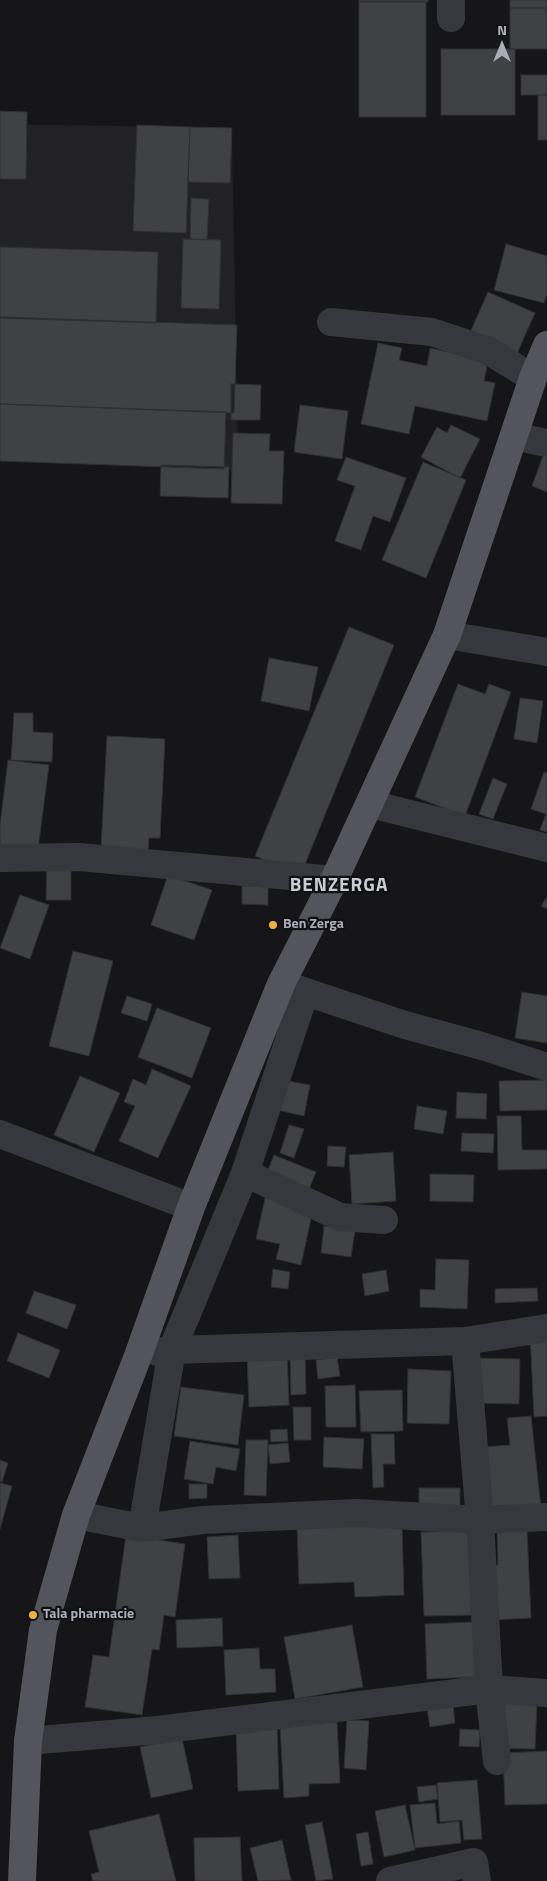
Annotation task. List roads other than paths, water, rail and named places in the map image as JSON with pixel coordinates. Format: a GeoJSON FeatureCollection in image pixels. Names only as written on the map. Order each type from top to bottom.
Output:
{"type":"FeatureCollection","features":[{"type":"Feature","properties":{"kind":"main road"},"geometry":{"type":"LineString","coordinates":[[22,1880],[28,1741],[43,1630],[76,1515],[138,1356],[191,1207],[293,988],[334,880],[447,635],[533,378],[547,346]]}},
{"type":"Feature","properties":{"kind":"street"},"geometry":{"type":"LineString","coordinates":[[331,322],[432,332],[489,351],[533,378]]}},
{"type":"Feature","properties":{"kind":"street"},"geometry":{"type":"LineString","coordinates":[[514,436],[547,443]]}},
{"type":"Feature","properties":{"kind":"street"},"geometry":{"type":"LineString","coordinates":[[447,635],[547,652]]}},
{"type":"Feature","properties":{"kind":"street"},"geometry":{"type":"LineString","coordinates":[[370,804],[547,848]]}},
{"type":"Feature","properties":{"kind":"street"},"geometry":{"type":"LineString","coordinates":[[0,858],[78,857],[334,880]]}},
{"type":"Feature","properties":{"kind":"street"},"geometry":{"type":"LineString","coordinates":[[142,1528],[172,1350],[245,1173],[293,988],[547,1067]]}},
{"type":"Feature","properties":{"kind":"street"},"geometry":{"type":"LineString","coordinates":[[0,1134],[191,1207]]}},
{"type":"Feature","properties":{"kind":"street"},"geometry":{"type":"LineString","coordinates":[[245,1173],[340,1217],[384,1220]]}},
{"type":"Feature","properties":{"kind":"street"},"geometry":{"type":"LineString","coordinates":[[138,1356],[172,1350],[465,1341],[547,1328]]}},
{"type":"Feature","properties":{"kind":"street"},"geometry":{"type":"LineString","coordinates":[[465,1341],[480,1520],[496,1761]]}},
{"type":"Feature","properties":{"kind":"street"},"geometry":{"type":"LineString","coordinates":[[76,1515],[142,1528],[203,1520],[357,1513],[480,1520],[547,1517]]}},
{"type":"Feature","properties":{"kind":"street"},"geometry":{"type":"LineString","coordinates":[[28,1741],[158,1730],[490,1689],[547,1693]]}},
{"type":"Feature","properties":{"kind":"street"},"geometry":{"type":"LineString","coordinates":[[390,1881],[474,1862],[477,1881]]}},
{"type":"Feature","properties":{"kind":"place","name":"Ben Zerga"},"geometry":{"type":"Point","coordinates":[273,925]}},
{"type":"Feature","properties":{"kind":"place","name":"Tala pharmacie"},"geometry":{"type":"Point","coordinates":[33,1615]}},
{"type":"Feature","properties":{"kind":"district","name":"BENZERGA"},"geometry":{"type":"Point","coordinates":[339,886]}}]}
